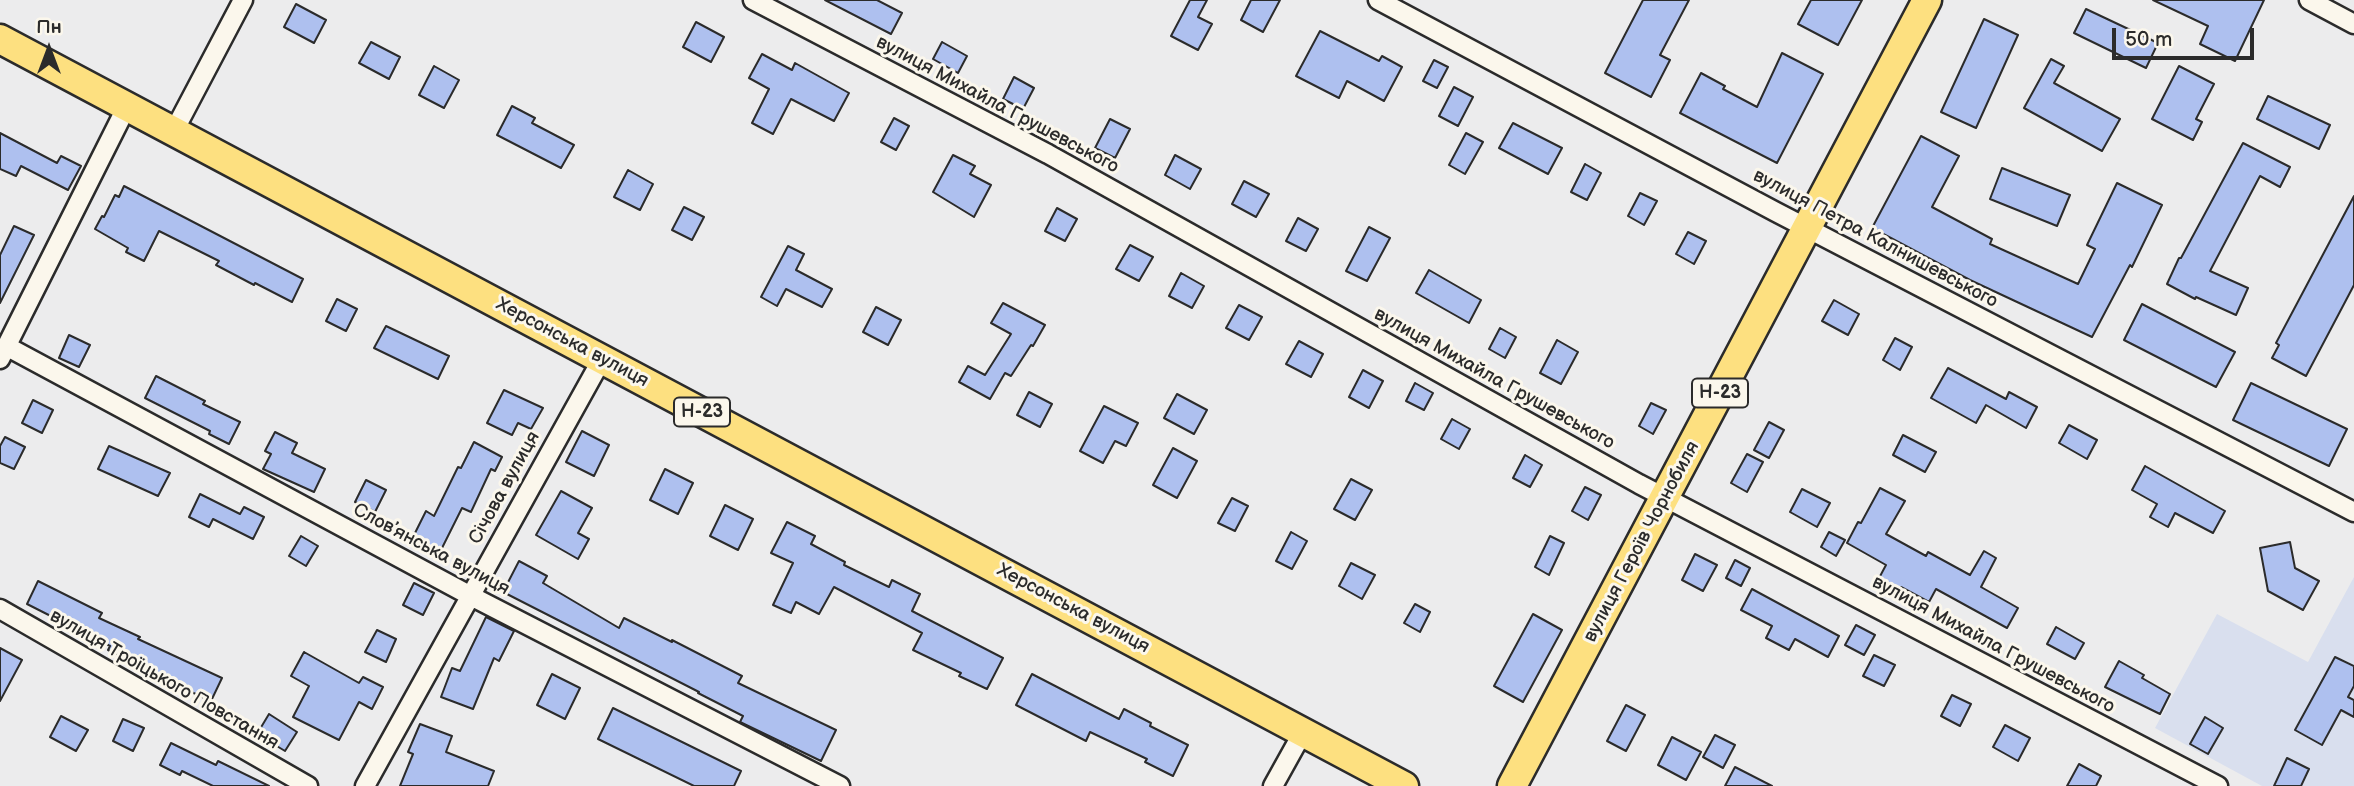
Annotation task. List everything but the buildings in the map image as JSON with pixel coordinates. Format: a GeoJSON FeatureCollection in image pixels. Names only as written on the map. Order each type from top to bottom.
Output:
{"type":"FeatureCollection","features":[{"type":"Feature","properties":{"kind":"main road","name":"вулиця Героїв Чорнобиля"},"geometry":{"type":"LineString","coordinates":[[1512,786],[1927,0]]}},
{"type":"Feature","properties":{"kind":"main road","name":"Херсонська вулиця"},"geometry":{"type":"LineString","coordinates":[[0,39],[1404,786]]}},
{"type":"Feature","properties":{"kind":"street"},"geometry":{"type":"LineString","coordinates":[[174,131],[243,0]]}},
{"type":"Feature","properties":{"kind":"street","name":"вулиця Михайла Грушевського"},"geometry":{"type":"LineString","coordinates":[[753,0],[1048,154],[1665,497],[2218,786]]}},
{"type":"Feature","properties":{"kind":"street","name":"вулиця Петра Калнишевського"},"geometry":{"type":"LineString","coordinates":[[1378,0],[1807,228],[2354,512]]}},
{"type":"Feature","properties":{"kind":"street"},"geometry":{"type":"LineString","coordinates":[[2309,0],[2354,24]]}},
{"type":"Feature","properties":{"kind":"street"},"geometry":{"type":"LineString","coordinates":[[3,352],[127,106]]}},
{"type":"Feature","properties":{"kind":"street","name":"Словʼянська вулиця"},"geometry":{"type":"LineString","coordinates":[[3,352],[840,786]]}},
{"type":"Feature","properties":{"kind":"street","name":"Січова вулиця"},"geometry":{"type":"LineString","coordinates":[[366,786],[469,595],[602,359]]}},
{"type":"Feature","properties":{"kind":"street","name":"вулиця Троїцького Повстання"},"geometry":{"type":"LineString","coordinates":[[0,610],[307,786]]}},
{"type":"Feature","properties":{"kind":"street"},"geometry":{"type":"LineString","coordinates":[[1273,786],[1303,732]]}},
{"type":"Feature","properties":{"kind":"shaded area"},"geometry":{"type":"Polygon","coordinates":[[[2354,577],[2354,786],[2262,786],[2155,728],[2217,614],[2308,662],[2354,577]]]}}]}
